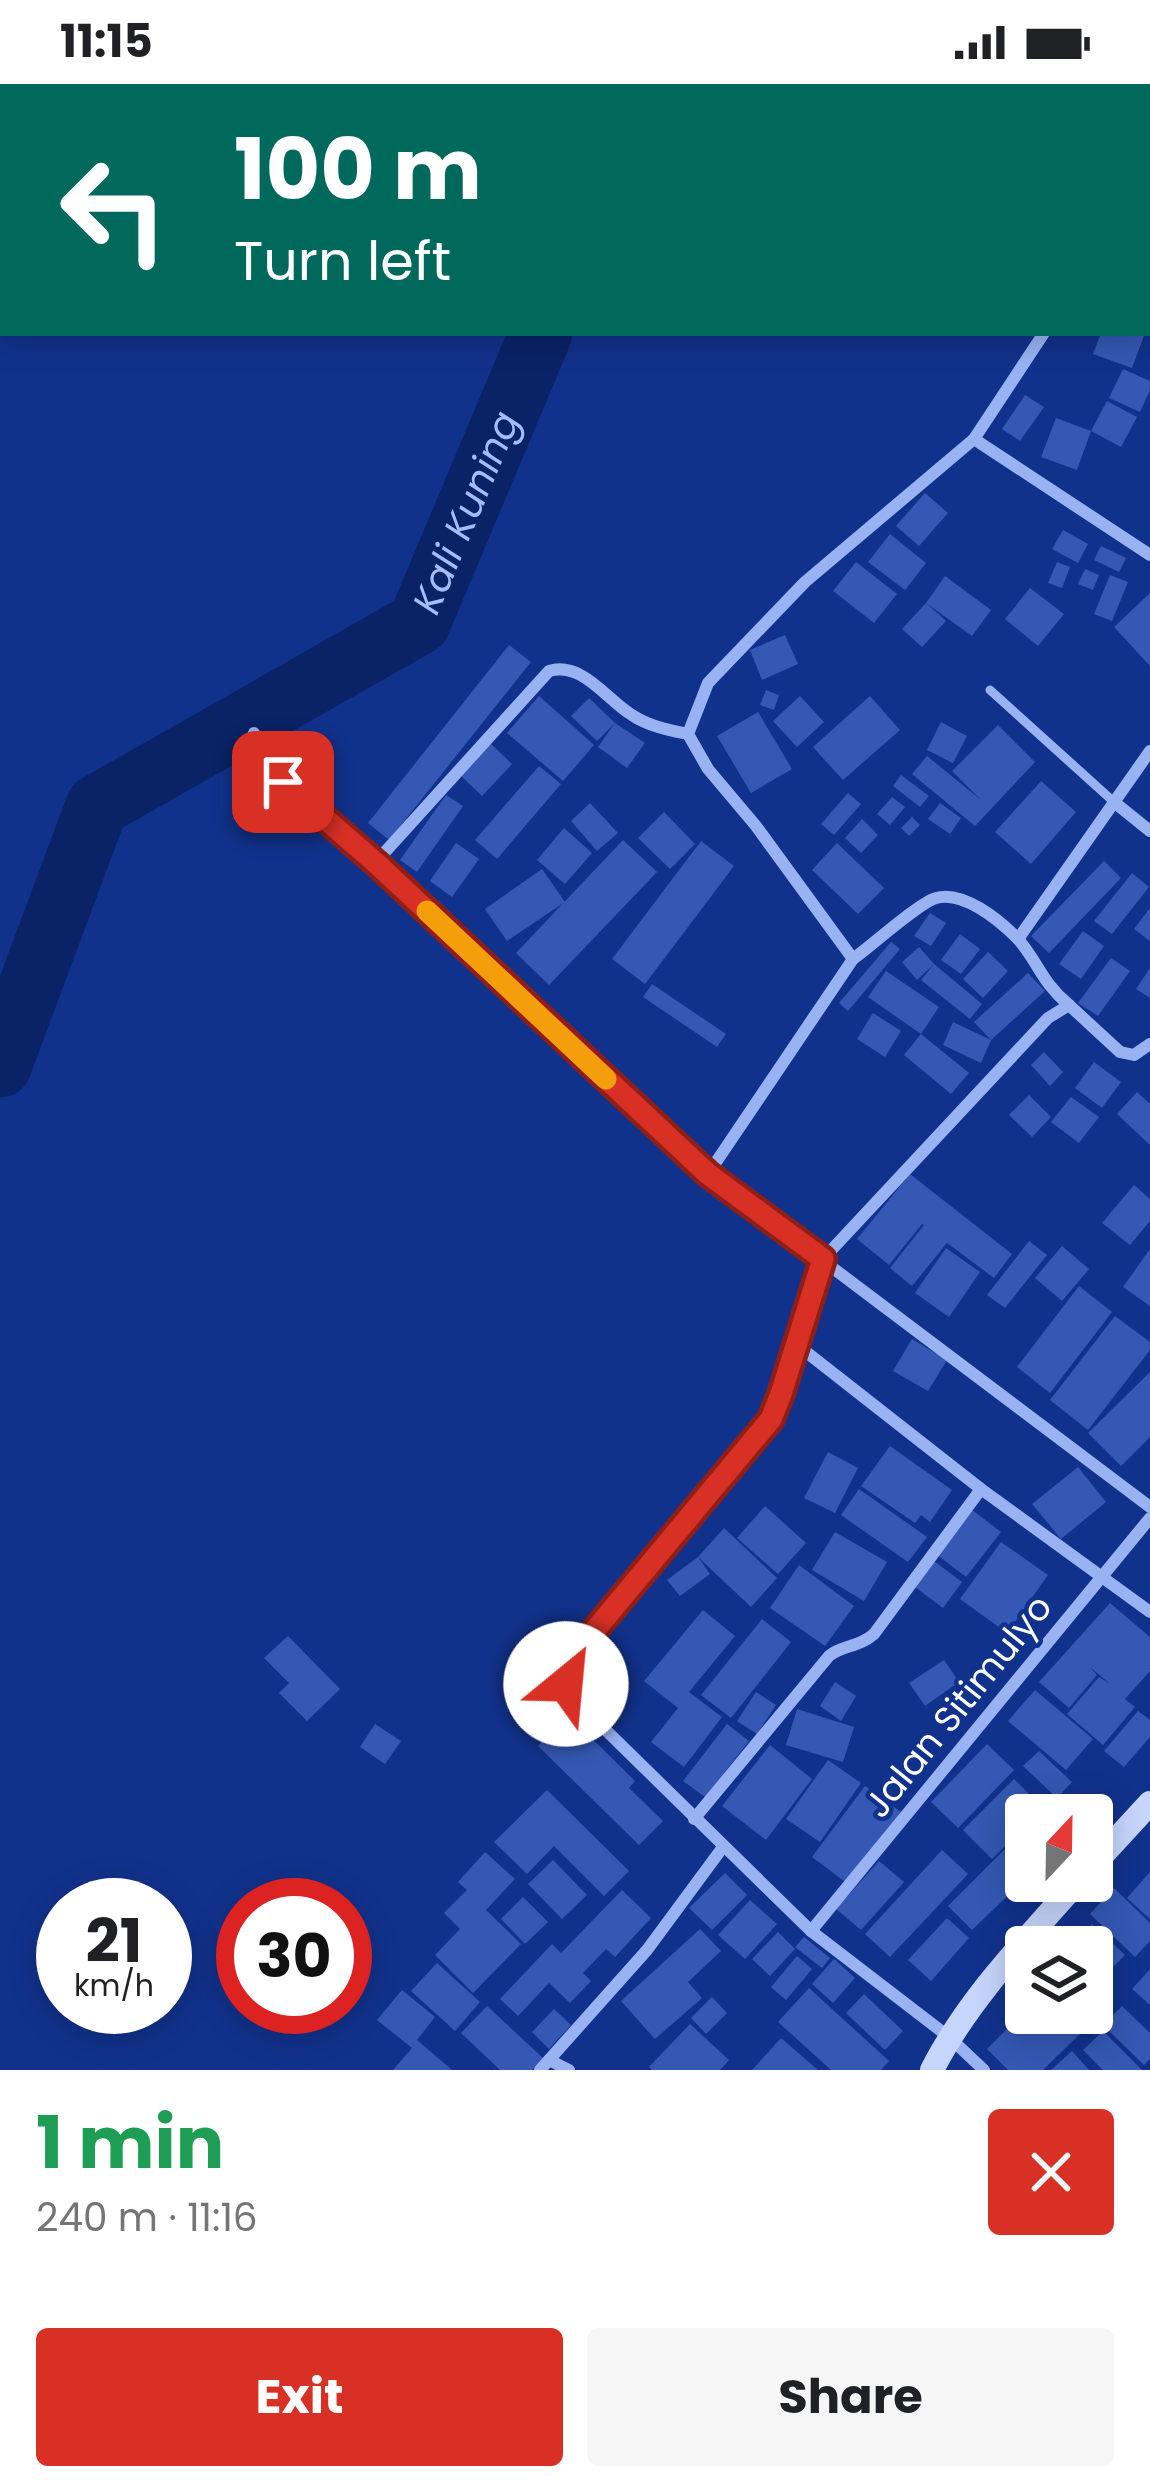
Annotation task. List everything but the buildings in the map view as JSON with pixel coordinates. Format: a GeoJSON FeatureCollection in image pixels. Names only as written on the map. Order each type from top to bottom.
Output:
{"type":"FeatureCollection","features":[{"type":"Feature","properties":{"kind":"main road"},"geometry":{"type":"LineString","coordinates":[[1113,1843],[1150,1803]]}},
{"type":"Feature","properties":{"kind":"main road"},"geometry":{"type":"LineString","coordinates":[[932,2070],[949,2037],[1059,1902]]}},
{"type":"Feature","properties":{"kind":"street"},"geometry":{"type":"LineString","coordinates":[[688,734],[708,683],[805,582],[974,439],[1042,336]]}},
{"type":"Feature","properties":{"kind":"street"},"geometry":{"type":"LineString","coordinates":[[974,439],[1150,555]]}},
{"type":"Feature","properties":{"kind":"street"},"geometry":{"type":"LineString","coordinates":[[376,863],[549,671],[559,668],[578,674],[647,723],[688,734],[708,769],[853,959]]}},
{"type":"Feature","properties":{"kind":"street"},"geometry":{"type":"LineString","coordinates":[[254,733],[283,782],[708,1174],[1150,1508]]}},
{"type":"Feature","properties":{"kind":"street"},"geometry":{"type":"LineString","coordinates":[[1018,939],[1150,751]]}},
{"type":"Feature","properties":{"kind":"street"},"geometry":{"type":"LineString","coordinates":[[1114,802],[1150,831]]}},
{"type":"Feature","properties":{"kind":"street"},"geometry":{"type":"LineString","coordinates":[[708,1174],[853,959],[932,898],[954,896],[975,905],[1018,939],[1050,990],[1120,1052],[1134,1055],[1150,1044]]}},
{"type":"Feature","properties":{"kind":"street"},"geometry":{"type":"LineString","coordinates":[[984,2070],[949,2037],[812,1931],[723,1847],[574,1699],[566,1684],[567,1668],[771,1419],[823,1259],[1048,1018],[1069,1004]]}},
{"type":"Feature","properties":{"kind":"street"},"geometry":{"type":"LineString","coordinates":[[796,1343],[981,1490],[1150,1612]]}},
{"type":"Feature","properties":{"kind":"street"},"geometry":{"type":"LineString","coordinates":[[694,1819],[829,1656],[874,1634],[981,1490]]}},
{"type":"Feature","properties":{"kind":"street","name":"Jalan Sitimulyo"},"geometry":{"type":"LineString","coordinates":[[812,1931],[1150,1518]]}},
{"type":"Feature","properties":{"kind":"street"},"geometry":{"type":"LineString","coordinates":[[544,2065],[647,1950],[723,1847]]}},
{"type":"Feature","properties":{"kind":"street"},"geometry":{"type":"LineString","coordinates":[[544,2065],[569,2070]]}},
{"type":"Feature","properties":{"kind":"lane"},"geometry":{"type":"LineString","coordinates":[[990,690],[1114,802]]}},
{"type":"Feature","properties":{"kind":"waterway","name":"Kali Kuning"},"geometry":{"type":"LineString","coordinates":[[0,1066],[97,806],[419,623],[540,336]]}},
{"type":"Feature","properties":{"kind":"slow traffic"},"geometry":{"type":"LineString","coordinates":[[427,911],[606,1079]]}},
{"type":"Feature","properties":{"kind":"route"},"geometry":{"type":"LineString","coordinates":[[283,782],[708,1174],[823,1259],[771,1419],[575,1654],[567,1668],[566,1684]]}}]}
